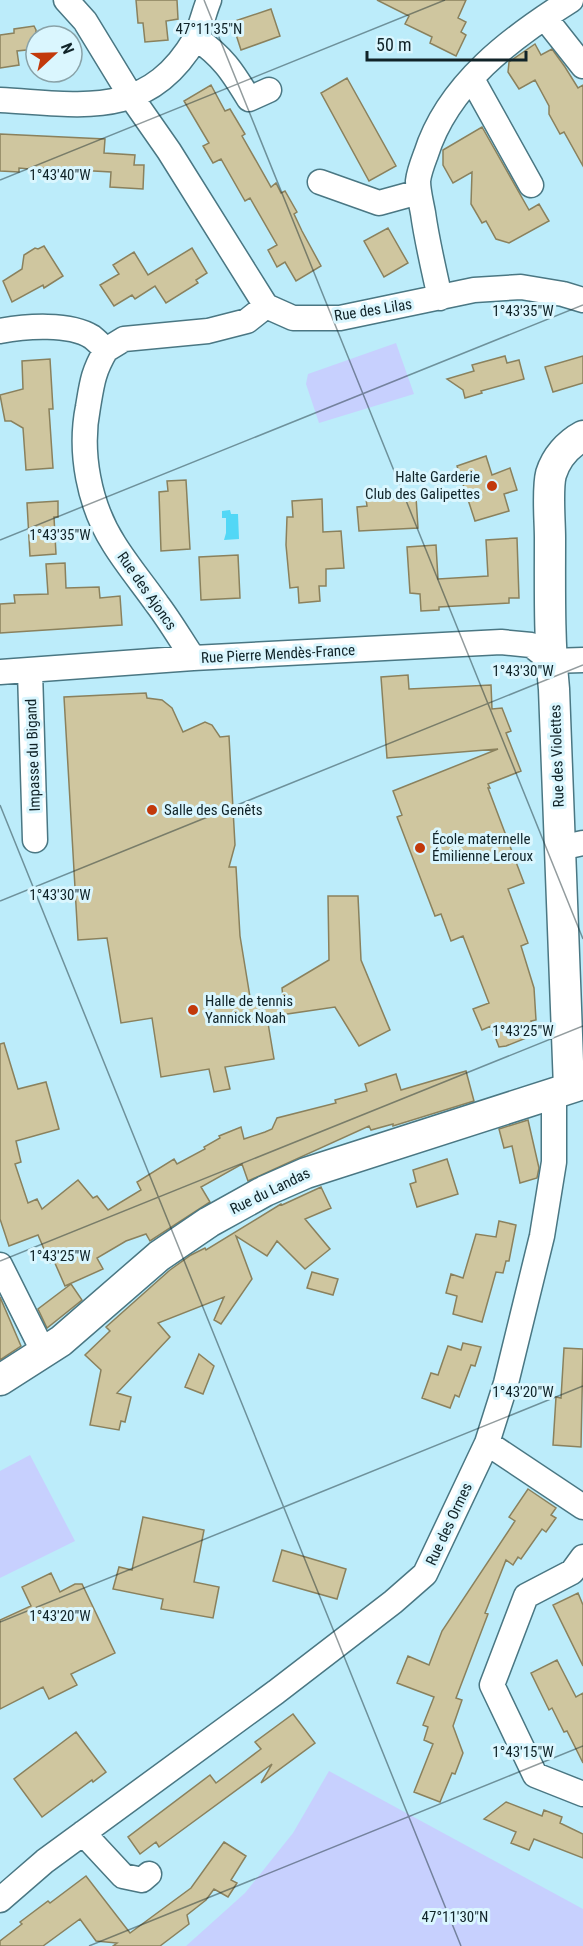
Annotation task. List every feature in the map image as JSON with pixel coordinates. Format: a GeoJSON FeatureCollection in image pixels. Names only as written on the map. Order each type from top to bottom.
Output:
{"type":"FeatureCollection","features":[{"type":"Feature","properties":{"kind":"street"},"geometry":{"type":"LineString","coordinates":[[0,330],[55,327],[78,330],[94,338],[106,350],[124,339],[208,331],[246,321],[266,306],[85,21],[66,0]]}},
{"type":"Feature","properties":{"kind":"street"},"geometry":{"type":"LineString","coordinates":[[0,100],[100,105],[132,98],[165,77],[196,38],[208,0]]}},
{"type":"Feature","properties":{"kind":"street"},"geometry":{"type":"LineString","coordinates":[[440,298],[427,243],[418,179],[429,144],[440,121],[458,95],[494,55],[520,34],[571,0]]}},
{"type":"Feature","properties":{"kind":"street"},"geometry":{"type":"LineString","coordinates":[[545,18],[583,66]]}},
{"type":"Feature","properties":{"kind":"street"},"geometry":{"type":"LineString","coordinates":[[196,38],[222,58],[249,99],[269,90]]}},
{"type":"Feature","properties":{"kind":"street"},"geometry":{"type":"LineString","coordinates":[[472,78],[531,185]]}},
{"type":"Feature","properties":{"kind":"street"},"geometry":{"type":"LineString","coordinates":[[320,182],[379,203],[419,192]]}},
{"type":"Feature","properties":{"kind":"street","name":"Rue des Lilas"},"geometry":{"type":"LineString","coordinates":[[266,306],[292,318],[340,318],[474,290],[521,287],[583,300]]}},
{"type":"Feature","properties":{"kind":"street","name":"Rue des Ajoncs"},"geometry":{"type":"LineString","coordinates":[[106,350],[95,369],[84,424],[86,471],[89,482],[98,512],[113,543],[193,658]]}},
{"type":"Feature","properties":{"kind":"street","name":"Rue des Violettes"},"geometry":{"type":"LineString","coordinates":[[569,1088],[572,845],[551,661],[549,507],[551,475],[561,454],[583,436]]}},
{"type":"Feature","properties":{"kind":"street","name":"Rue Pierre Mendès-France"},"geometry":{"type":"LineString","coordinates":[[0,672],[193,658],[501,642],[531,645],[551,661]]}},
{"type":"Feature","properties":{"kind":"street"},"geometry":{"type":"LineString","coordinates":[[551,661],[583,660]]}},
{"type":"Feature","properties":{"kind":"street","name":"Impasse du Bigand"},"geometry":{"type":"LineString","coordinates":[[30,671],[35,840]]}},
{"type":"Feature","properties":{"kind":"street","name":"Rue du Landas"},"geometry":{"type":"LineString","coordinates":[[0,1380],[61,1341],[159,1256],[209,1222],[265,1191],[306,1173],[569,1088]]}},
{"type":"Feature","properties":{"kind":"street","name":"Rue des Ormes"},"geometry":{"type":"LineString","coordinates":[[0,1900],[45,1860],[276,1692],[393,1602],[425,1574],[487,1443],[506,1383],[542,1236],[569,1088]]}},
{"type":"Feature","properties":{"kind":"street"},"geometry":{"type":"LineString","coordinates":[[0,1265],[44,1353]]}},
{"type":"Feature","properties":{"kind":"street"},"geometry":{"type":"LineString","coordinates":[[487,1443],[583,1507]]}},
{"type":"Feature","properties":{"kind":"street"},"geometry":{"type":"LineString","coordinates":[[583,1557],[572,1572],[526,1596],[492,1685],[535,1776],[583,1794]]}},
{"type":"Feature","properties":{"kind":"street"},"geometry":{"type":"LineString","coordinates":[[82,1833],[123,1876],[142,1880],[150,1874]]}},
{"type":"Feature","properties":{"kind":"shaded area"},"geometry":{"type":"Polygon","coordinates":[[[396,343],[414,394],[319,423],[306,384],[308,374],[396,343]]]}},
{"type":"Feature","properties":{"kind":"shaded area"},"geometry":{"type":"Polygon","coordinates":[[[230,510],[231,514],[238,514],[239,539],[224,540],[226,518],[222,518],[222,511],[230,510]]]}},
{"type":"Feature","properties":{"kind":"shaded area"},"geometry":{"type":"Polygon","coordinates":[[[30,1455],[75,1541],[0,1578],[0,1471],[30,1455]]]}},
{"type":"Feature","properties":{"kind":"shaded area"},"geometry":{"type":"Polygon","coordinates":[[[329,1771],[583,1909],[583,1946],[186,1946],[245,1893],[293,1833],[329,1771]]]}},
{"type":"Feature","properties":{"kind":"building"},"geometry":{"type":"Polygon","coordinates":[[[136,0],[177,0],[178,19],[166,21],[168,40],[145,42],[143,23],[138,23],[136,0]]]}},
{"type":"Feature","properties":{"kind":"building"},"geometry":{"type":"Polygon","coordinates":[[[377,0],[466,0],[458,18],[466,22],[461,32],[466,35],[456,56],[430,43],[432,37],[405,24],[409,16],[377,0]]]}},
{"type":"Feature","properties":{"kind":"building"},"geometry":{"type":"Polygon","coordinates":[[[271,9],[280,36],[241,50],[232,22],[271,9]]]}},
{"type":"Feature","properties":{"kind":"building"},"geometry":{"type":"Polygon","coordinates":[[[24,28],[24,50],[17,51],[19,65],[0,68],[0,35],[14,33],[14,29],[24,28]]]}},
{"type":"Feature","properties":{"kind":"building"},"geometry":{"type":"Polygon","coordinates":[[[535,44],[541,55],[552,49],[578,88],[583,85],[583,166],[564,132],[560,134],[535,80],[519,89],[508,72],[509,62],[535,44]]]}},
{"type":"Feature","properties":{"kind":"building"},"geometry":{"type":"Polygon","coordinates":[[[347,78],[396,166],[369,181],[321,93],[347,78]]]}},
{"type":"Feature","properties":{"kind":"building"},"geometry":{"type":"Polygon","coordinates":[[[211,85],[225,111],[230,109],[245,134],[242,136],[271,187],[276,183],[281,193],[285,191],[297,212],[294,214],[302,231],[321,266],[296,281],[285,262],[277,267],[268,250],[277,245],[250,198],[245,201],[221,159],[213,163],[203,146],[209,143],[184,101],[211,85]]]}},
{"type":"Feature","properties":{"kind":"building"},"geometry":{"type":"Polygon","coordinates":[[[482,127],[529,210],[539,204],[549,221],[509,243],[496,239],[486,221],[482,223],[471,204],[472,172],[453,183],[443,165],[443,150],[482,127]]]}},
{"type":"Feature","properties":{"kind":"building"},"geometry":{"type":"Polygon","coordinates":[[[0,134],[105,139],[104,153],[135,155],[134,165],[144,165],[143,189],[110,187],[111,172],[41,168],[41,170],[19,168],[19,172],[0,171],[0,134]]]}},
{"type":"Feature","properties":{"kind":"building"},"geometry":{"type":"Polygon","coordinates":[[[388,228],[408,263],[384,277],[364,241],[388,228]]]}},
{"type":"Feature","properties":{"kind":"building"},"geometry":{"type":"Polygon","coordinates":[[[44,246],[63,276],[44,288],[43,285],[12,302],[3,281],[22,269],[24,255],[35,248],[44,246]]]}},
{"type":"Feature","properties":{"kind":"building"},"geometry":{"type":"Polygon","coordinates":[[[192,248],[207,273],[196,280],[198,283],[166,303],[155,286],[135,299],[132,295],[114,306],[100,285],[119,274],[113,265],[134,252],[148,275],[192,248]]]}},
{"type":"Feature","properties":{"kind":"building"},"geometry":{"type":"Polygon","coordinates":[[[505,356],[507,363],[519,360],[524,379],[465,398],[463,390],[447,379],[474,371],[472,365],[505,356]]]}},
{"type":"Feature","properties":{"kind":"building"},"geometry":{"type":"Polygon","coordinates":[[[583,356],[583,383],[553,392],[545,367],[583,356]]]}},
{"type":"Feature","properties":{"kind":"building"},"geometry":{"type":"Polygon","coordinates":[[[50,359],[53,409],[49,409],[53,468],[26,470],[23,428],[11,421],[5,421],[0,395],[23,389],[22,361],[50,359]]]}},
{"type":"Feature","properties":{"kind":"building","name":"Halte Garderie Club des Galipettes"},"geometry":{"type":"Polygon","coordinates":[[[486,456],[492,475],[510,468],[517,490],[504,494],[509,511],[475,521],[457,466],[486,456]]]}},
{"type":"Feature","properties":{"kind":"building"},"geometry":{"type":"Polygon","coordinates":[[[186,480],[190,549],[161,551],[159,492],[168,491],[167,481],[186,480]]]}},
{"type":"Feature","properties":{"kind":"building"},"geometry":{"type":"Polygon","coordinates":[[[416,497],[418,528],[359,531],[357,507],[367,506],[366,499],[416,497]]]}},
{"type":"Feature","properties":{"kind":"building"},"geometry":{"type":"Polygon","coordinates":[[[322,499],[323,532],[341,531],[344,568],[326,569],[326,586],[319,586],[320,601],[299,603],[298,587],[290,588],[286,545],[287,517],[293,517],[292,501],[322,499]]]}},
{"type":"Feature","properties":{"kind":"building"},"geometry":{"type":"Polygon","coordinates":[[[58,501],[58,517],[54,517],[56,554],[30,556],[27,503],[58,501]]]}},
{"type":"Feature","properties":{"kind":"building"},"geometry":{"type":"Polygon","coordinates":[[[517,538],[519,598],[509,598],[509,603],[439,607],[439,610],[421,611],[420,594],[410,593],[407,547],[436,545],[438,579],[488,576],[486,540],[517,538]]]}},
{"type":"Feature","properties":{"kind":"building"},"geometry":{"type":"Polygon","coordinates":[[[238,555],[240,598],[201,600],[199,557],[238,555]]]}},
{"type":"Feature","properties":{"kind":"building"},"geometry":{"type":"Polygon","coordinates":[[[65,563],[66,588],[99,587],[100,598],[120,596],[122,625],[0,633],[0,604],[15,603],[14,595],[48,594],[46,564],[65,563]]]}},
{"type":"Feature","properties":{"kind":"building"},"geometry":{"type":"Polygon","coordinates":[[[408,675],[409,689],[491,685],[492,709],[502,708],[511,731],[506,733],[521,771],[488,784],[490,788],[488,788],[524,883],[508,889],[528,943],[521,946],[534,988],[536,1020],[531,1021],[536,1034],[506,1046],[499,1047],[491,1026],[482,1030],[473,1009],[489,1003],[463,936],[451,941],[441,914],[435,916],[397,817],[402,815],[393,791],[498,749],[387,758],[381,677],[408,675]]]}},
{"type":"Feature","properties":{"kind":"building"},"geometry":{"type":"Polygon","coordinates":[[[146,693],[147,698],[162,700],[172,708],[183,732],[205,722],[212,725],[220,737],[229,736],[235,845],[229,867],[236,867],[240,936],[251,1003],[283,998],[282,988],[329,960],[328,896],[358,896],[361,960],[390,1030],[359,1046],[335,1007],[267,1017],[274,1059],[225,1067],[230,1089],[214,1092],[209,1069],[161,1077],[152,1018],[121,1023],[107,938],[78,940],[64,697],[146,693]]]}},
{"type":"Feature","properties":{"kind":"building"},"geometry":{"type":"Polygon","coordinates":[[[4,1043],[18,1089],[46,1082],[59,1129],[16,1141],[21,1162],[15,1164],[28,1203],[37,1199],[42,1209],[78,1180],[93,1198],[97,1196],[108,1210],[141,1190],[137,1182],[174,1159],[177,1164],[205,1149],[204,1147],[220,1138],[219,1136],[241,1127],[244,1139],[265,1132],[272,1129],[277,1118],[336,1103],[335,1100],[367,1091],[365,1084],[396,1074],[401,1090],[466,1071],[474,1101],[393,1126],[393,1124],[371,1130],[369,1126],[248,1181],[242,1164],[201,1187],[210,1202],[150,1241],[146,1234],[126,1241],[97,1258],[103,1269],[65,1286],[54,1261],[50,1263],[38,1235],[9,1246],[0,1219],[0,1044],[4,1043]]]}},
{"type":"Feature","properties":{"kind":"building"},"geometry":{"type":"Polygon","coordinates":[[[528,1120],[539,1168],[537,1178],[520,1183],[512,1146],[504,1148],[499,1129],[528,1120]]]}},
{"type":"Feature","properties":{"kind":"building"},"geometry":{"type":"Polygon","coordinates":[[[447,1159],[458,1194],[417,1207],[410,1184],[416,1182],[413,1170],[447,1159]]]}},
{"type":"Feature","properties":{"kind":"building"},"geometry":{"type":"Polygon","coordinates":[[[321,1187],[331,1208],[305,1219],[330,1249],[305,1269],[277,1241],[267,1256],[236,1236],[252,1279],[221,1324],[214,1320],[224,1297],[158,1323],[170,1337],[117,1393],[131,1397],[125,1422],[121,1421],[119,1430],[90,1425],[101,1370],[85,1355],[110,1331],[106,1327],[170,1270],[191,1255],[205,1248],[206,1250],[281,1204],[321,1187]]]}},
{"type":"Feature","properties":{"kind":"building"},"geometry":{"type":"Polygon","coordinates":[[[499,1221],[516,1225],[509,1261],[506,1261],[503,1273],[496,1272],[482,1322],[453,1314],[457,1296],[446,1293],[451,1274],[463,1278],[476,1234],[496,1237],[499,1221]]]}},
{"type":"Feature","properties":{"kind":"building"},"geometry":{"type":"Polygon","coordinates":[[[312,1272],[338,1279],[333,1295],[307,1288],[312,1272]]]}},
{"type":"Feature","properties":{"kind":"building"},"geometry":{"type":"Polygon","coordinates":[[[71,1284],[82,1300],[47,1328],[38,1309],[71,1284]]]}},
{"type":"Feature","properties":{"kind":"building"},"geometry":{"type":"Polygon","coordinates":[[[0,1297],[21,1346],[0,1360],[0,1297]]]}},
{"type":"Feature","properties":{"kind":"building"},"geometry":{"type":"Polygon","coordinates":[[[463,1343],[481,1347],[475,1366],[471,1365],[459,1397],[455,1395],[450,1408],[422,1398],[431,1373],[438,1375],[448,1346],[461,1350],[463,1343]]]}},
{"type":"Feature","properties":{"kind":"building"},"geometry":{"type":"Polygon","coordinates":[[[564,1348],[583,1349],[581,1447],[553,1445],[556,1397],[561,1398],[564,1348]]]}},
{"type":"Feature","properties":{"kind":"building"},"geometry":{"type":"Polygon","coordinates":[[[199,1354],[214,1366],[203,1394],[185,1387],[199,1354]]]}},
{"type":"Feature","properties":{"kind":"building"},"geometry":{"type":"Polygon","coordinates":[[[528,1489],[556,1508],[551,1515],[556,1518],[546,1532],[542,1529],[521,1559],[518,1557],[513,1565],[506,1560],[456,1698],[462,1700],[453,1726],[463,1753],[440,1802],[414,1792],[433,1744],[424,1740],[428,1727],[423,1725],[434,1697],[397,1683],[408,1656],[429,1665],[442,1631],[515,1521],[509,1517],[528,1489]]]}},
{"type":"Feature","properties":{"kind":"building"},"geometry":{"type":"Polygon","coordinates":[[[143,1517],[204,1530],[194,1582],[219,1587],[213,1618],[161,1609],[163,1599],[113,1589],[119,1567],[132,1570],[143,1517]]]}},
{"type":"Feature","properties":{"kind":"building"},"geometry":{"type":"Polygon","coordinates":[[[282,1550],[346,1569],[337,1599],[273,1581],[282,1550]]]}},
{"type":"Feature","properties":{"kind":"building"},"geometry":{"type":"Polygon","coordinates":[[[51,1573],[60,1592],[75,1584],[82,1584],[115,1653],[71,1674],[77,1685],[49,1699],[43,1687],[0,1709],[0,1620],[31,1606],[22,1587],[51,1573]]]}},
{"type":"Feature","properties":{"kind":"building"},"geometry":{"type":"Polygon","coordinates":[[[578,1593],[583,1605],[583,1666],[553,1605],[578,1593]]]}},
{"type":"Feature","properties":{"kind":"building"},"geometry":{"type":"Polygon","coordinates":[[[557,1660],[576,1697],[583,1693],[583,1763],[567,1731],[564,1732],[552,1708],[549,1710],[531,1673],[557,1660]]]}},
{"type":"Feature","properties":{"kind":"building"},"geometry":{"type":"Polygon","coordinates":[[[293,1714],[315,1743],[261,1783],[272,1764],[159,1847],[156,1842],[140,1854],[128,1837],[210,1775],[216,1783],[261,1749],[255,1742],[293,1714]]]}},
{"type":"Feature","properties":{"kind":"building"},"geometry":{"type":"Polygon","coordinates":[[[76,1732],[106,1772],[42,1817],[14,1779],[76,1732]]]}},
{"type":"Feature","properties":{"kind":"building"},"geometry":{"type":"Polygon","coordinates":[[[506,1802],[542,1816],[544,1810],[562,1817],[560,1823],[583,1834],[583,1858],[534,1839],[529,1850],[511,1843],[516,1832],[484,1819],[506,1802]]]}},
{"type":"Feature","properties":{"kind":"building"},"geometry":{"type":"Polygon","coordinates":[[[224,1842],[246,1856],[231,1880],[237,1883],[228,1897],[214,1889],[206,1900],[187,1915],[189,1924],[160,1946],[113,1946],[117,1943],[96,1941],[80,1919],[43,1946],[0,1946],[0,1941],[22,1924],[20,1922],[86,1876],[130,1933],[191,1888],[224,1842]]]}},
{"type":"Feature","properties":{"kind":"place","name":"Halte Garderie Club des Galipettes"},"geometry":{"type":"Point","coordinates":[492,486]}},
{"type":"Feature","properties":{"kind":"place","name":"Salle des Genêts"},"geometry":{"type":"Point","coordinates":[152,810]}},
{"type":"Feature","properties":{"kind":"place","name":"École maternelle Émilienne Leroux"},"geometry":{"type":"Point","coordinates":[420,848]}},
{"type":"Feature","properties":{"kind":"place","name":"Halle de tennis Yannick Noah"},"geometry":{"type":"Point","coordinates":[193,1010]}}]}
